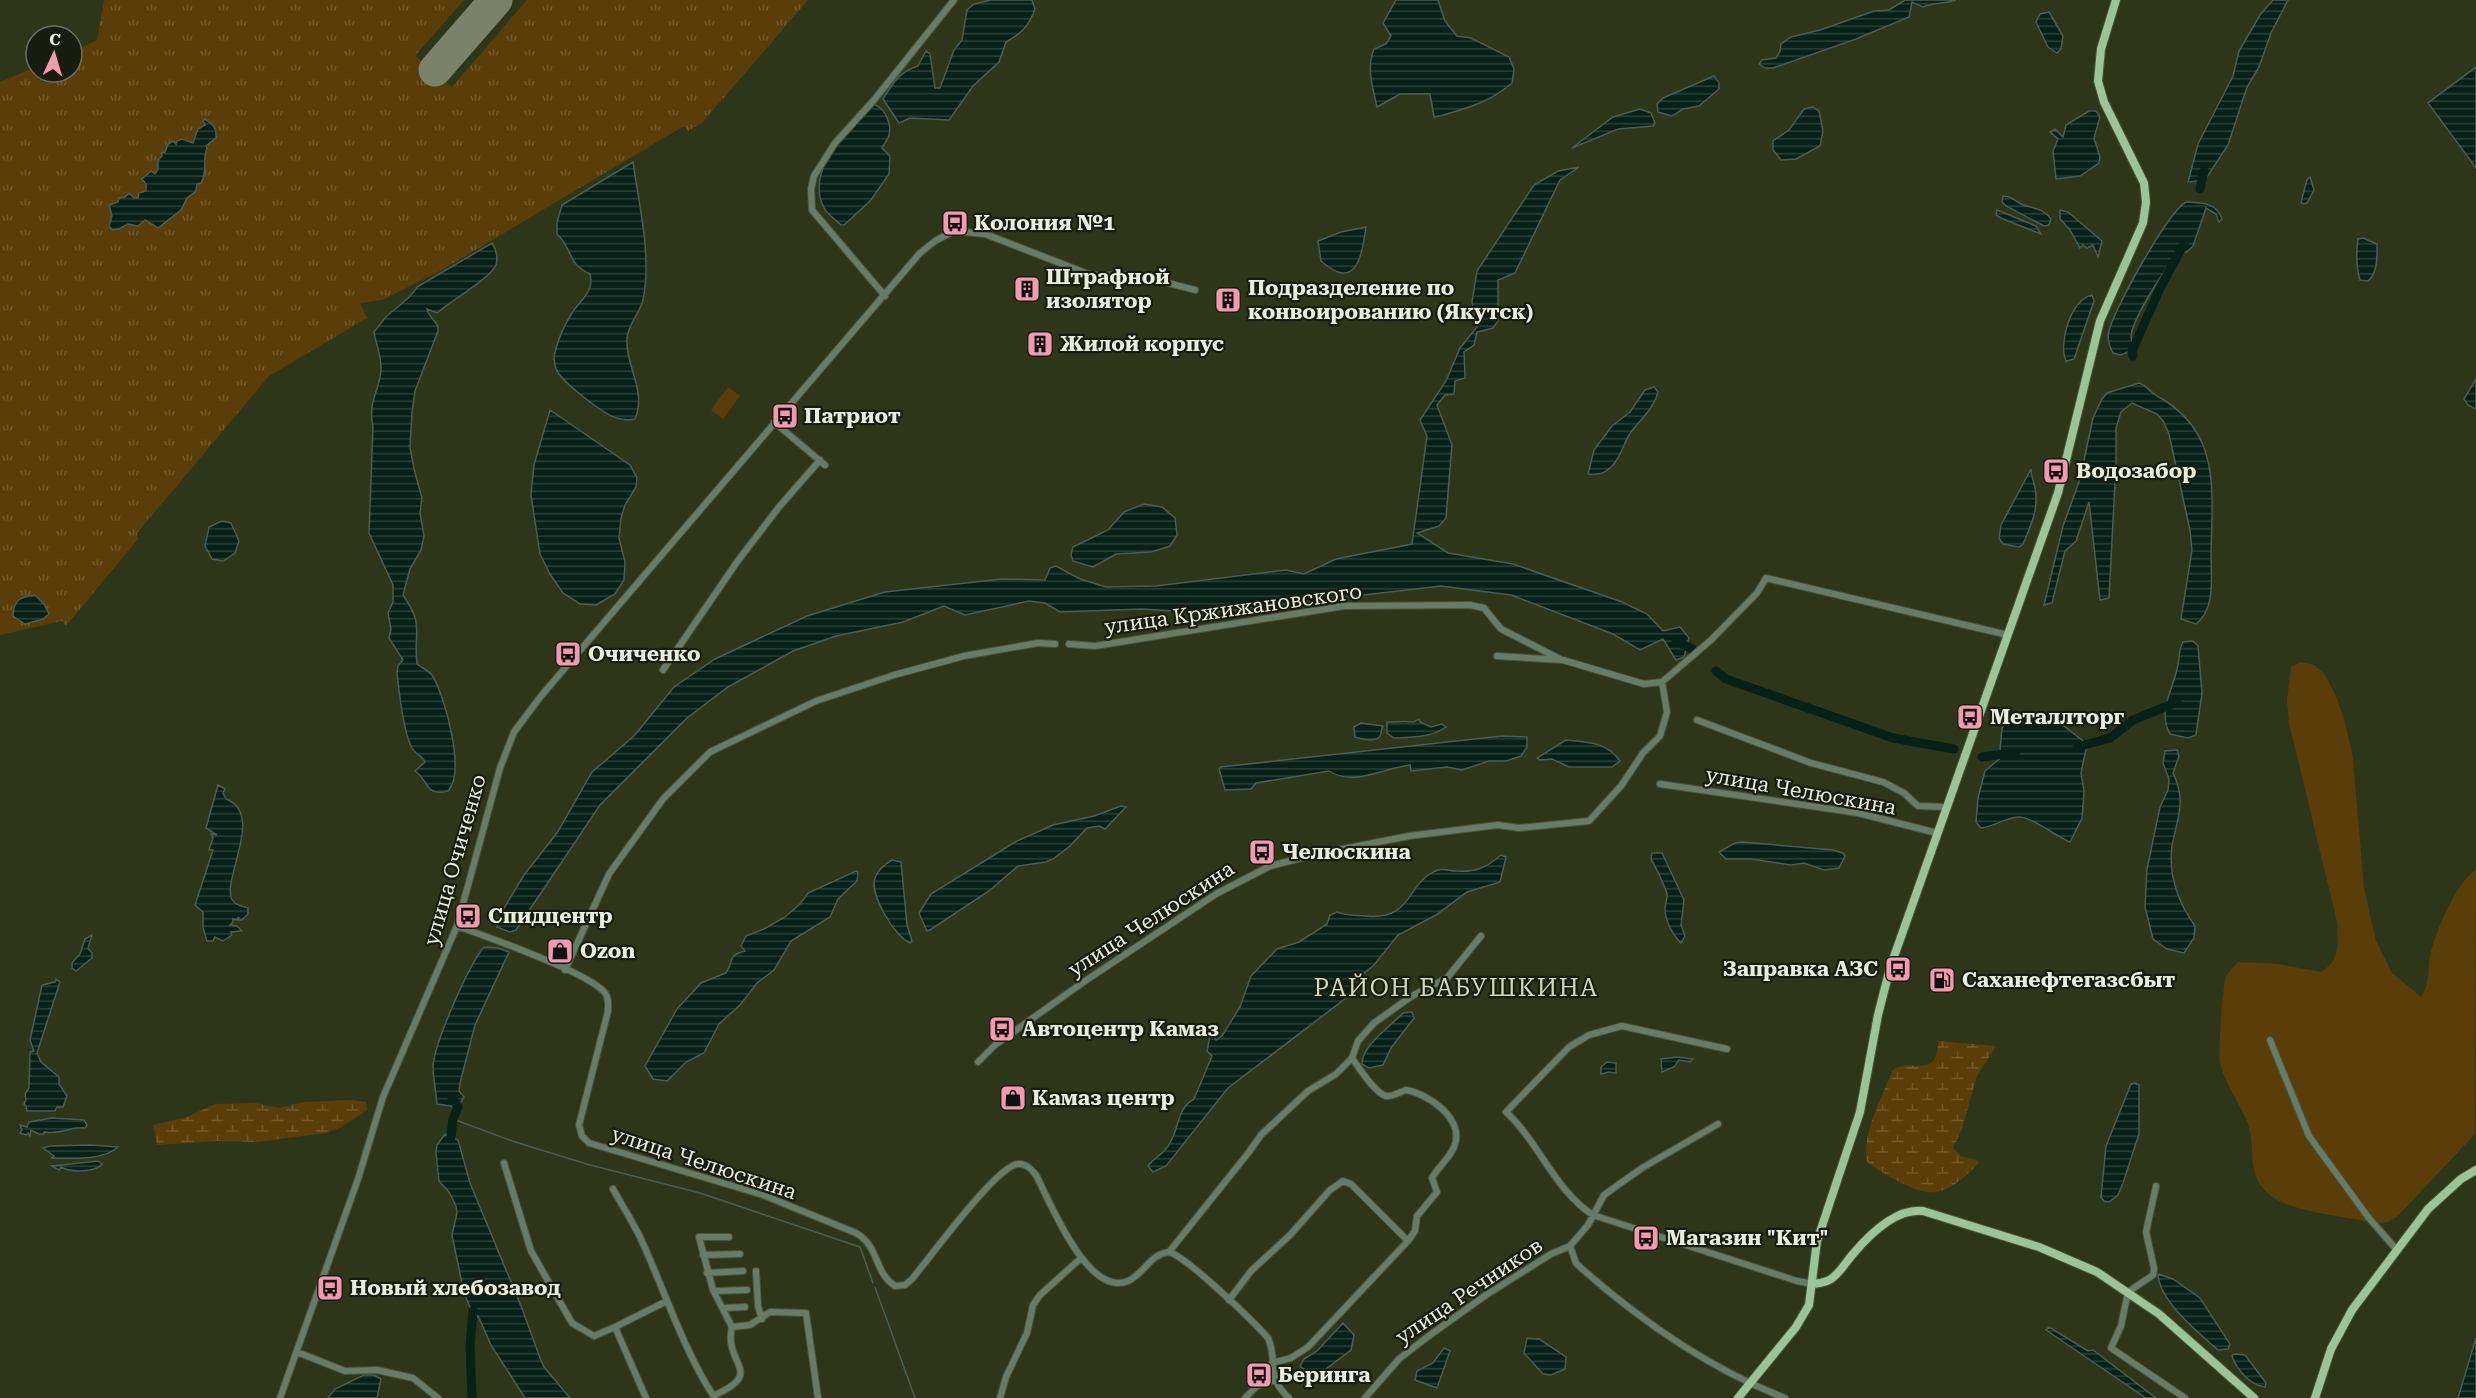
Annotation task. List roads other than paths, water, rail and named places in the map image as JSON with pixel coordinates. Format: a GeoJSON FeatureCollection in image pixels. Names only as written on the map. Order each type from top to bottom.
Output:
{"type":"FeatureCollection","features":[{"type":"Feature","properties":{"kind":"main road"},"geometry":{"type":"LineString","coordinates":[[1738,1398],[1805,1315],[1813,1284],[1817,1241],[1860,1112],[1878,1015],[1890,968],[2058,493],[2100,321],[2136,240],[2146,207],[2146,194],[2140,172],[2104,102],[2098,81],[2102,49],[2116,0]]}},
{"type":"Feature","properties":{"kind":"main road"},"geometry":{"type":"LineString","coordinates":[[2315,1398],[2328,1358],[2352,1310],[2428,1209],[2461,1179],[2476,1170]]}},
{"type":"Feature","properties":{"kind":"main road"},"geometry":{"type":"LineString","coordinates":[[1813,1284],[1832,1278],[1862,1243],[1899,1215],[1914,1210],[2039,1246],[2097,1272],[2165,1319],[2254,1398]]}},
{"type":"Feature","properties":{"kind":"street"},"geometry":{"type":"LineString","coordinates":[[885,296],[812,210],[811,189],[814,176],[835,143],[874,100],[954,0]]}},
{"type":"Feature","properties":{"kind":"street","name":"улица Очиченко"},"geometry":{"type":"LineString","coordinates":[[280,1398],[358,1179],[383,1096],[457,926],[500,768],[514,732],[541,696],[920,253],[935,241],[952,232],[985,234],[1091,275],[1137,275],[1195,290]]}},
{"type":"Feature","properties":{"kind":"street"},"geometry":{"type":"LineString","coordinates":[[663,670],[737,562],[779,507],[822,463],[776,420]]}},
{"type":"Feature","properties":{"kind":"street"},"geometry":{"type":"LineString","coordinates":[[1662,682],[1710,640],[1757,593],[1766,578],[2008,634]]}},
{"type":"Feature","properties":{"kind":"street","name":"улица Кржижановского"},"geometry":{"type":"LineString","coordinates":[[1069,644],[1095,646],[1344,606],[1470,605],[1484,608],[1501,629],[1563,660],[1644,684],[1662,682]]}},
{"type":"Feature","properties":{"kind":"street"},"geometry":{"type":"LineString","coordinates":[[457,926],[565,969],[609,874],[663,799],[710,752],[816,701],[894,675],[964,656],[1038,643],[1054,644]]}},
{"type":"Feature","properties":{"kind":"street","name":"улица Кржижановского"},"geometry":{"type":"LineString","coordinates":[[1497,656],[1563,660]]}},
{"type":"Feature","properties":{"kind":"street","name":"улица Челюскина"},"geometry":{"type":"LineString","coordinates":[[978,1062],[995,1045],[1085,981],[1216,894],[1270,866],[1372,842],[1419,835],[1498,825],[1519,828],[1589,821],[1621,786],[1643,753],[1660,736],[1667,712],[1662,682]]}},
{"type":"Feature","properties":{"kind":"street","name":"улица Челюскина"},"geometry":{"type":"LineString","coordinates":[[1697,720],[1811,763],[1883,782],[1904,793],[1918,806],[1946,807]]}},
{"type":"Feature","properties":{"kind":"street","name":"улица Челюскина"},"geometry":{"type":"LineString","coordinates":[[1660,784],[1864,814],[1936,833]]}},
{"type":"Feature","properties":{"kind":"street","name":"улица Челюскина"},"geometry":{"type":"LineString","coordinates":[[565,969],[598,987],[608,998],[608,1011],[579,1125],[582,1136],[589,1143],[763,1195],[855,1233],[868,1242],[884,1276],[895,1286],[904,1285],[912,1279],[985,1189],[1010,1167],[1024,1165],[1036,1175],[1081,1258],[1092,1271],[1102,1278],[1119,1283],[1130,1281],[1155,1257],[1169,1252],[1261,1135],[1308,1091],[1336,1074],[1352,1058],[1358,1041],[1374,1023],[1412,996],[1447,978],[1481,936]]}},
{"type":"Feature","properties":{"kind":"street"},"geometry":{"type":"LineString","coordinates":[[1726,1049],[1622,1026],[1589,1035],[1569,1047],[1506,1112],[1521,1126],[1572,1196],[1593,1215],[1797,1281],[1813,1284]]}},
{"type":"Feature","properties":{"kind":"street"},"geometry":{"type":"LineString","coordinates":[[2270,1040],[2309,1136],[2368,1217],[2396,1249]]}},
{"type":"Feature","properties":{"kind":"street"},"geometry":{"type":"LineString","coordinates":[[1272,1363],[1291,1358],[1308,1347],[1408,1241],[1415,1231],[1417,1216],[1437,1192],[1432,1178],[1453,1150],[1456,1131],[1451,1119],[1433,1101],[1410,1091],[1390,1096],[1384,1095],[1365,1077],[1352,1058]]}},
{"type":"Feature","properties":{"kind":"street","name":"улица Речников"},"geometry":{"type":"LineString","coordinates":[[1365,1398],[1399,1359],[1426,1338],[1495,1289],[1551,1254],[1570,1246],[1593,1215],[1604,1195],[1633,1174],[1718,1124]]}},
{"type":"Feature","properties":{"kind":"street"},"geometry":{"type":"LineString","coordinates":[[504,1163],[531,1251],[572,1323],[594,1336],[667,1301]]}},
{"type":"Feature","properties":{"kind":"street"},"geometry":{"type":"LineString","coordinates":[[1229,1300],[1251,1271],[1290,1235],[1330,1190],[1343,1181],[1351,1184],[1408,1241]]}},
{"type":"Feature","properties":{"kind":"street"},"geometry":{"type":"LineString","coordinates":[[2156,1186],[2146,1232],[2154,1268],[2153,1275],[2128,1292],[2121,1326],[2111,1348],[2185,1398]]}},
{"type":"Feature","properties":{"kind":"street"},"geometry":{"type":"LineString","coordinates":[[613,1189],[639,1236],[701,1377],[713,1397],[734,1387],[741,1374],[738,1359],[730,1345],[732,1327],[707,1273],[699,1237],[729,1237]]}},
{"type":"Feature","properties":{"kind":"street"},"geometry":{"type":"LineString","coordinates":[[1570,1246],[1576,1263],[1640,1316],[1749,1384],[1785,1398]]}},
{"type":"Feature","properties":{"kind":"street"},"geometry":{"type":"LineString","coordinates":[[1169,1252],[1180,1257],[1268,1338],[1271,1346],[1274,1380],[1288,1398]]}},
{"type":"Feature","properties":{"kind":"street"},"geometry":{"type":"LineString","coordinates":[[703,1256],[740,1254]]}},
{"type":"Feature","properties":{"kind":"street"},"geometry":{"type":"LineString","coordinates":[[1000,1396],[1028,1333],[1033,1305],[1047,1288],[1081,1258]]}},
{"type":"Feature","properties":{"kind":"street"},"geometry":{"type":"LineString","coordinates":[[707,1273],[743,1271]]}},
{"type":"Feature","properties":{"kind":"street"},"geometry":{"type":"LineString","coordinates":[[756,1272],[758,1306],[762,1319]]}},
{"type":"Feature","properties":{"kind":"street"},"geometry":{"type":"LineString","coordinates":[[715,1291],[747,1290]]}},
{"type":"Feature","properties":{"kind":"street"},"geometry":{"type":"LineString","coordinates":[[724,1308],[745,1307]]}},
{"type":"Feature","properties":{"kind":"street"},"geometry":{"type":"LineString","coordinates":[[732,1327],[750,1325],[770,1312],[806,1313],[818,1398]]}},
{"type":"Feature","properties":{"kind":"street"},"geometry":{"type":"LineString","coordinates":[[615,1327],[646,1398]]}},
{"type":"Feature","properties":{"kind":"street"},"geometry":{"type":"LineString","coordinates":[[297,1352],[345,1371],[377,1370],[413,1378],[438,1398]]}},
{"type":"Feature","properties":{"kind":"street"},"geometry":{"type":"LineString","coordinates":[[1245,1398],[1257,1386],[1274,1380]]}},
{"type":"Feature","properties":{"kind":"waterway"},"geometry":{"type":"LineString","coordinates":[[2200,189],[2204,171]]}},
{"type":"Feature","properties":{"kind":"waterway"},"geometry":{"type":"LineString","coordinates":[[2133,356],[2132,351],[2161,286],[2185,242]]}},
{"type":"Feature","properties":{"kind":"waterway"},"geometry":{"type":"LineString","coordinates":[[1676,641],[1692,649]]}},
{"type":"Feature","properties":{"kind":"waterway"},"geometry":{"type":"LineString","coordinates":[[1716,671],[1726,679],[1893,738],[1954,749]]}},
{"type":"Feature","properties":{"kind":"waterway"},"geometry":{"type":"LineString","coordinates":[[2077,747],[2110,738],[2133,720],[2177,702]]}},
{"type":"Feature","properties":{"kind":"waterway"},"geometry":{"type":"LineString","coordinates":[[1982,757],[2016,752]]}},
{"type":"Feature","properties":{"kind":"waterway"},"geometry":{"type":"LineString","coordinates":[[451,1137],[453,1119],[458,1107],[452,1097]]}},
{"type":"Feature","properties":{"kind":"waterway"},"geometry":{"type":"LineString","coordinates":[[453,1119],[512,1141],[590,1165],[700,1193],[860,1247],[873,1283]]}},
{"type":"Feature","properties":{"kind":"waterway"},"geometry":{"type":"LineString","coordinates":[[875,1287],[915,1398]]}},
{"type":"Feature","properties":{"kind":"waterway"},"geometry":{"type":"LineString","coordinates":[[472,1398],[470,1346],[473,1311]]}},
{"type":"Feature","properties":{"kind":"place","name":"Колония №1"},"geometry":{"type":"Point","coordinates":[955,223]}},
{"type":"Feature","properties":{"kind":"place","name":"Штрафной изолятор"},"geometry":{"type":"Point","coordinates":[1027,289]}},
{"type":"Feature","properties":{"kind":"place","name":"Подразделение по конвоированию (Якутск)"},"geometry":{"type":"Point","coordinates":[1228,300]}},
{"type":"Feature","properties":{"kind":"place","name":"Жилой корпус"},"geometry":{"type":"Point","coordinates":[1040,344]}},
{"type":"Feature","properties":{"kind":"place","name":"Патриот"},"geometry":{"type":"Point","coordinates":[785,416]}},
{"type":"Feature","properties":{"kind":"place","name":"Водозабор"},"geometry":{"type":"Point","coordinates":[2056,471]}},
{"type":"Feature","properties":{"kind":"place","name":"Очиченко"},"geometry":{"type":"Point","coordinates":[568,654]}},
{"type":"Feature","properties":{"kind":"place","name":"Металлторг"},"geometry":{"type":"Point","coordinates":[1970,717]}},
{"type":"Feature","properties":{"kind":"place","name":"Челюскина"},"geometry":{"type":"Point","coordinates":[1262,852]}},
{"type":"Feature","properties":{"kind":"place","name":"Спидцентр"},"geometry":{"type":"Point","coordinates":[468,916]}},
{"type":"Feature","properties":{"kind":"place","name":"Ozon"},"geometry":{"type":"Point","coordinates":[560,951]}},
{"type":"Feature","properties":{"kind":"place","name":"Заправка АЗС"},"geometry":{"type":"Point","coordinates":[1898,969]}},
{"type":"Feature","properties":{"kind":"place","name":"Саханефтегазсбыт"},"geometry":{"type":"Point","coordinates":[1942,980]}},
{"type":"Feature","properties":{"kind":"place","name":"Автоцентр Камаз"},"geometry":{"type":"Point","coordinates":[1002,1029]}},
{"type":"Feature","properties":{"kind":"place","name":"Камаз центр"},"geometry":{"type":"Point","coordinates":[1013,1098]}},
{"type":"Feature","properties":{"kind":"place","name":"Магазин \"Кит\""},"geometry":{"type":"Point","coordinates":[1646,1238]}},
{"type":"Feature","properties":{"kind":"place","name":"Новый хлебозавод"},"geometry":{"type":"Point","coordinates":[330,1288]}},
{"type":"Feature","properties":{"kind":"place","name":"Беринга"},"geometry":{"type":"Point","coordinates":[1259,1375]}},
{"type":"Feature","properties":{"kind":"district","name":"РАЙОН БАБУШКИНА"},"geometry":{"type":"Point","coordinates":[1456,988]}}]}
